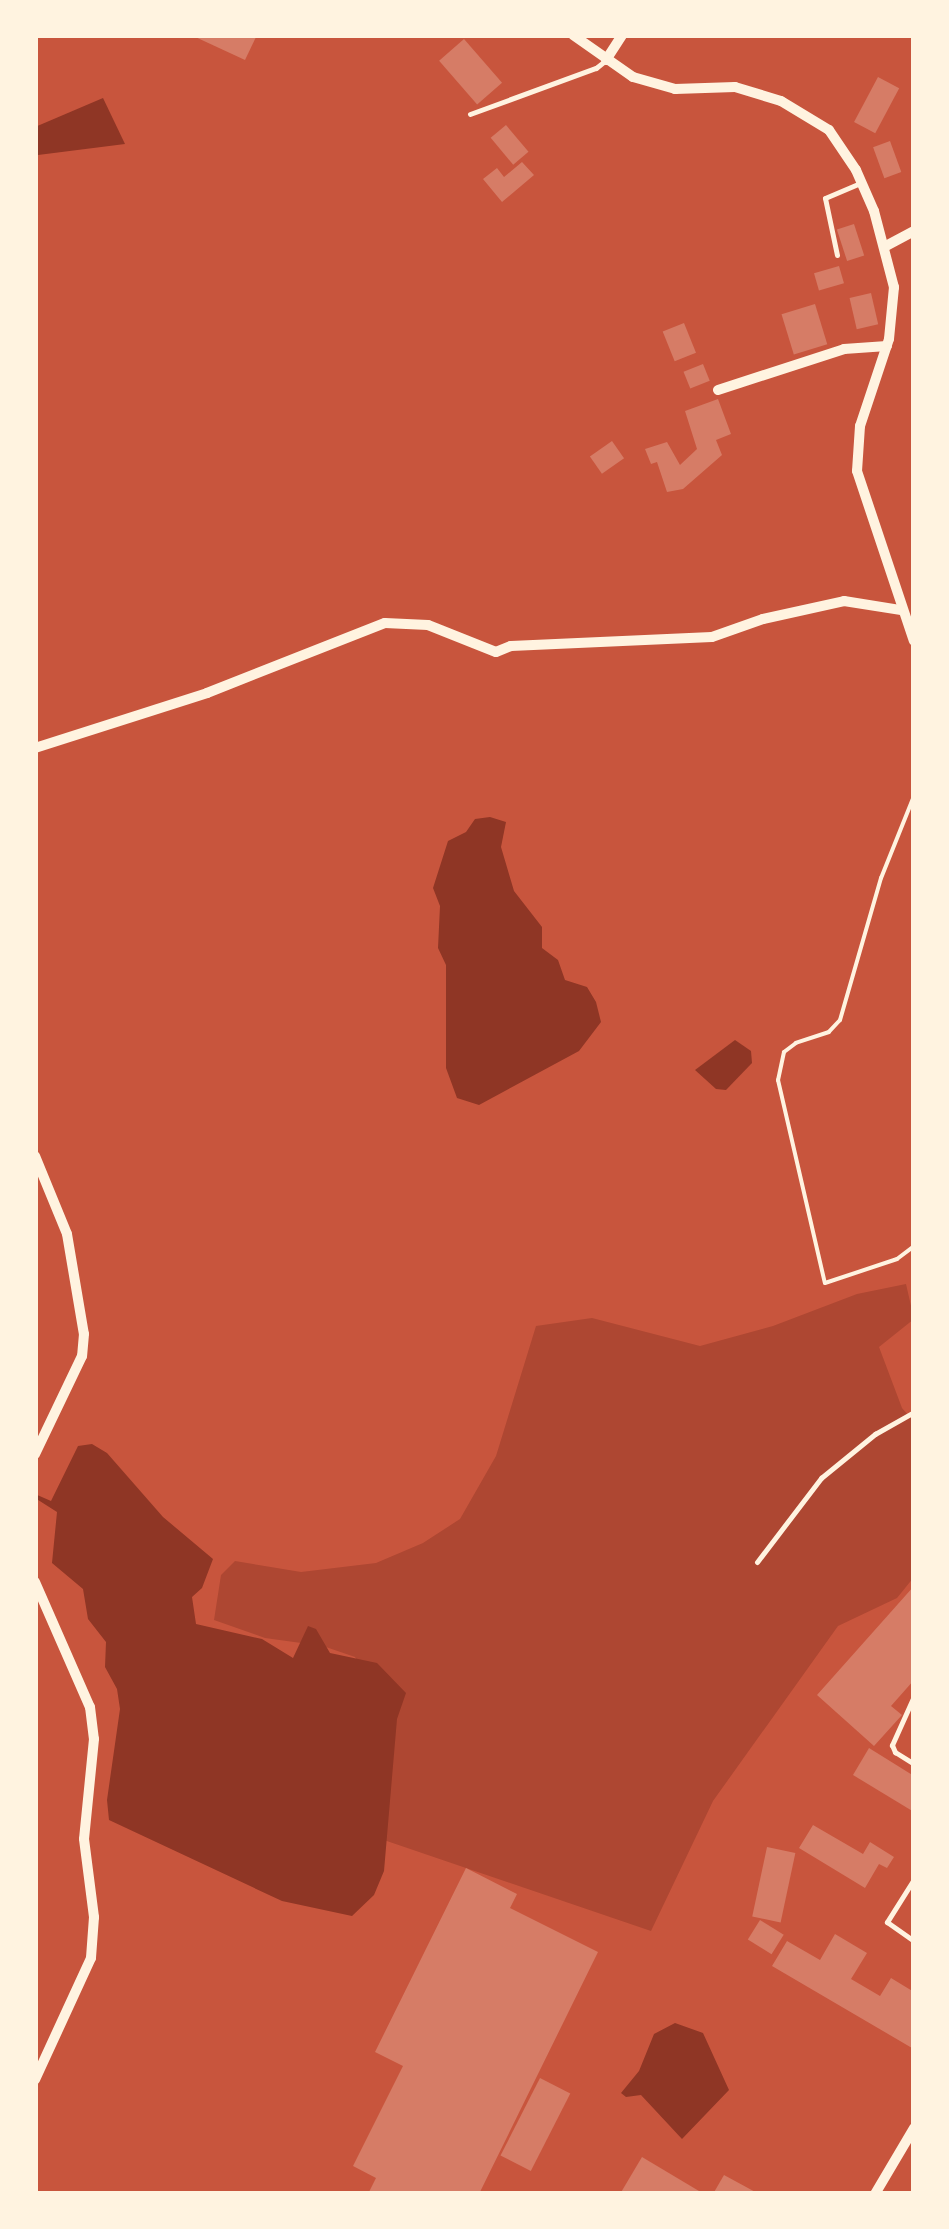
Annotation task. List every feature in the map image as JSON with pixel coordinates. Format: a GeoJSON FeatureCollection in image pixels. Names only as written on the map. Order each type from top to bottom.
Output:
{"type":"FeatureCollection","features":[{"type":"Feature","properties":{"kind":"street"},"geometry":{"type":"LineString","coordinates":[[572,35],[633,76],[675,89],[735,87],[782,101],[829,130],[862,182],[894,287],[887,346],[860,426],[857,471],[914,641]]}},
{"type":"Feature","properties":{"kind":"street"},"geometry":{"type":"LineString","coordinates":[[606,60],[622,35]]}},
{"type":"Feature","properties":{"kind":"street"},"geometry":{"type":"LineString","coordinates":[[884,247],[914,231]]}},
{"type":"Feature","properties":{"kind":"street"},"geometry":{"type":"LineString","coordinates":[[718,390],[844,349],[887,346]]}},
{"type":"Feature","properties":{"kind":"street"},"geometry":{"type":"LineString","coordinates":[[35,748],[207,692],[385,623],[428,626],[496,652],[511,646],[712,637],[763,619],[844,601],[901,610]]}},
{"type":"Feature","properties":{"kind":"street"},"geometry":{"type":"LineString","coordinates":[[35,1156],[66,1234],[84,1334],[82,1356],[35,1454]]}},
{"type":"Feature","properties":{"kind":"street"},"geometry":{"type":"LineString","coordinates":[[35,1582],[90,1707],[94,1739],[84,1839],[94,1917],[91,1958],[35,2080]]}},
{"type":"Feature","properties":{"kind":"street"},"geometry":{"type":"LineString","coordinates":[[875,2194],[914,2128]]}},
{"type":"Feature","properties":{"kind":"lane"},"geometry":{"type":"LineString","coordinates":[[470,114],[596,68],[606,60]]}},
{"type":"Feature","properties":{"kind":"lane"},"geometry":{"type":"LineString","coordinates":[[837,256],[825,198],[862,182]]}},
{"type":"Feature","properties":{"kind":"lane"},"geometry":{"type":"LineString","coordinates":[[757,1562],[822,1478],[875,1434],[914,1412]]}},
{"type":"Feature","properties":{"kind":"lane"},"geometry":{"type":"LineString","coordinates":[[914,1696],[892,1745],[894,1752],[914,1764]]}},
{"type":"Feature","properties":{"kind":"lane"},"geometry":{"type":"LineString","coordinates":[[914,1879],[886,1922],[914,1942]]}},
{"type":"Feature","properties":{"kind":"path"},"geometry":{"type":"LineString","coordinates":[[914,796],[881,878],[840,1020],[829,1032],[796,1043],[784,1052],[778,1080],[824,1283],[896,1258],[914,1246]]}},
{"type":"Feature","properties":{"kind":"shaded area"},"geometry":{"type":"Polygon","coordinates":[[[103,98],[125,144],[38,155],[35,127],[103,98]]]}},
{"type":"Feature","properties":{"kind":"shaded area"},"geometry":{"type":"Polygon","coordinates":[[[490,817],[506,822],[501,847],[514,891],[542,927],[542,948],[558,960],[565,980],[587,987],[601,1022],[579,1051],[479,1105],[457,1098],[446,1068],[446,965],[438,948],[440,906],[433,888],[448,841],[466,832],[475,819],[490,817]]]}},
{"type":"Feature","properties":{"kind":"shaded area"},"geometry":{"type":"Polygon","coordinates":[[[735,1040],[751,1051],[752,1063],[726,1090],[716,1089],[695,1070],[735,1040]]]}},
{"type":"Feature","properties":{"kind":"shaded area"},"geometry":{"type":"Polygon","coordinates":[[[906,1284],[914,1319],[879,1347],[902,1408],[914,1422],[914,1577],[897,1598],[838,1626],[713,1801],[651,1931],[378,1838],[389,1717],[355,1657],[323,1646],[265,1638],[214,1620],[221,1575],[235,1561],[301,1572],[376,1563],[423,1543],[460,1519],[496,1456],[536,1326],[592,1318],[700,1346],[773,1326],[857,1294],[906,1284]]]}},
{"type":"Feature","properties":{"kind":"shaded area"},"geometry":{"type":"Polygon","coordinates":[[[92,1444],[107,1453],[163,1517],[213,1559],[202,1588],[192,1597],[196,1624],[262,1639],[293,1658],[308,1626],[316,1629],[330,1653],[377,1663],[406,1693],[397,1719],[384,1871],[374,1895],[352,1916],[282,1901],[109,1820],[107,1800],[120,1709],[117,1689],[105,1667],[106,1642],[88,1619],[83,1589],[52,1563],[57,1512],[35,1498],[35,1494],[51,1501],[78,1446],[92,1444]]]}},
{"type":"Feature","properties":{"kind":"shaded area"},"geometry":{"type":"Polygon","coordinates":[[[675,2023],[703,2033],[729,2090],[682,2139],[641,2095],[626,2097],[621,2093],[639,2071],[654,2034],[675,2023]]]}},
{"type":"Feature","properties":{"kind":"building"},"geometry":{"type":"Polygon","coordinates":[[[191,35],[257,35],[245,60],[191,35]]]}},
{"type":"Feature","properties":{"kind":"building"},"geometry":{"type":"Polygon","coordinates":[[[464,39],[502,83],[477,104],[439,61],[464,39]]]}},
{"type":"Feature","properties":{"kind":"building"},"geometry":{"type":"Polygon","coordinates":[[[878,77],[899,88],[875,133],[854,122],[878,77]]]}},
{"type":"Feature","properties":{"kind":"building"},"geometry":{"type":"Polygon","coordinates":[[[506,125],[528,152],[513,165],[491,138],[506,125]]]}},
{"type":"Feature","properties":{"kind":"building"},"geometry":{"type":"Polygon","coordinates":[[[890,141],[901,172],[884,178],[873,147],[890,141]]]}},
{"type":"Feature","properties":{"kind":"building"},"geometry":{"type":"Polygon","coordinates":[[[522,162],[534,175],[502,202],[483,179],[497,168],[504,177],[522,162]]]}},
{"type":"Feature","properties":{"kind":"building"},"geometry":{"type":"Polygon","coordinates":[[[854,224],[864,255],[847,261],[837,230],[854,224]]]}},
{"type":"Feature","properties":{"kind":"building"},"geometry":{"type":"Polygon","coordinates":[[[839,266],[844,283],[819,290],[814,273],[839,266]]]}},
{"type":"Feature","properties":{"kind":"building"},"geometry":{"type":"Polygon","coordinates":[[[871,293],[878,324],[857,329],[850,298],[871,293]]]}},
{"type":"Feature","properties":{"kind":"building"},"geometry":{"type":"Polygon","coordinates":[[[815,304],[827,344],[794,354],[782,314],[815,304]]]}},
{"type":"Feature","properties":{"kind":"building"},"geometry":{"type":"Polygon","coordinates":[[[684,323],[696,353],[675,361],[663,332],[684,323]]]}},
{"type":"Feature","properties":{"kind":"building"},"geometry":{"type":"Polygon","coordinates":[[[703,364],[710,381],[690,389],[684,372],[703,364]]]}},
{"type":"Feature","properties":{"kind":"building"},"geometry":{"type":"Polygon","coordinates":[[[718,399],[731,434],[716,440],[722,455],[683,489],[667,492],[657,462],[651,464],[645,449],[667,442],[680,465],[697,449],[685,411],[718,399]]]}},
{"type":"Feature","properties":{"kind":"building"},"geometry":{"type":"Polygon","coordinates":[[[612,441],[624,458],[602,474],[590,456],[612,441]]]}},
{"type":"Feature","properties":{"kind":"building"},"geometry":{"type":"Polygon","coordinates":[[[914,1586],[914,1680],[891,1706],[902,1715],[874,1746],[817,1695],[914,1586]]]}},
{"type":"Feature","properties":{"kind":"building"},"geometry":{"type":"Polygon","coordinates":[[[869,1748],[914,1776],[914,1812],[853,1775],[869,1748]]]}},
{"type":"Feature","properties":{"kind":"building"},"geometry":{"type":"Polygon","coordinates":[[[813,1825],[863,1854],[870,1842],[894,1857],[887,1868],[879,1864],[865,1888],[799,1848],[813,1825]]]}},
{"type":"Feature","properties":{"kind":"building"},"geometry":{"type":"Polygon","coordinates":[[[767,1847],[795,1853],[781,1922],[752,1916],[767,1847]]]}},
{"type":"Feature","properties":{"kind":"building"},"geometry":{"type":"Polygon","coordinates":[[[466,1868],[517,1894],[510,1908],[598,1952],[479,2194],[368,2194],[376,2178],[353,2166],[403,2066],[375,2052],[466,1868]]]}},
{"type":"Feature","properties":{"kind":"building"},"geometry":{"type":"Polygon","coordinates":[[[760,1920],[784,1935],[772,1954],[748,1940],[760,1920]]]}},
{"type":"Feature","properties":{"kind":"building"},"geometry":{"type":"Polygon","coordinates":[[[835,1934],[867,1953],[851,1979],[880,1996],[891,1978],[914,1992],[912,2048],[772,1966],[787,1941],[820,1960],[835,1934]]]}},
{"type":"Feature","properties":{"kind":"building"},"geometry":{"type":"Polygon","coordinates":[[[540,2078],[570,2093],[531,2171],[501,2156],[540,2078]]]}},
{"type":"Feature","properties":{"kind":"building"},"geometry":{"type":"Polygon","coordinates":[[[642,2157],[704,2194],[620,2194],[642,2157]]]}},
{"type":"Feature","properties":{"kind":"building"},"geometry":{"type":"Polygon","coordinates":[[[724,2175],[759,2194],[713,2194],[724,2175]]]}}]}
